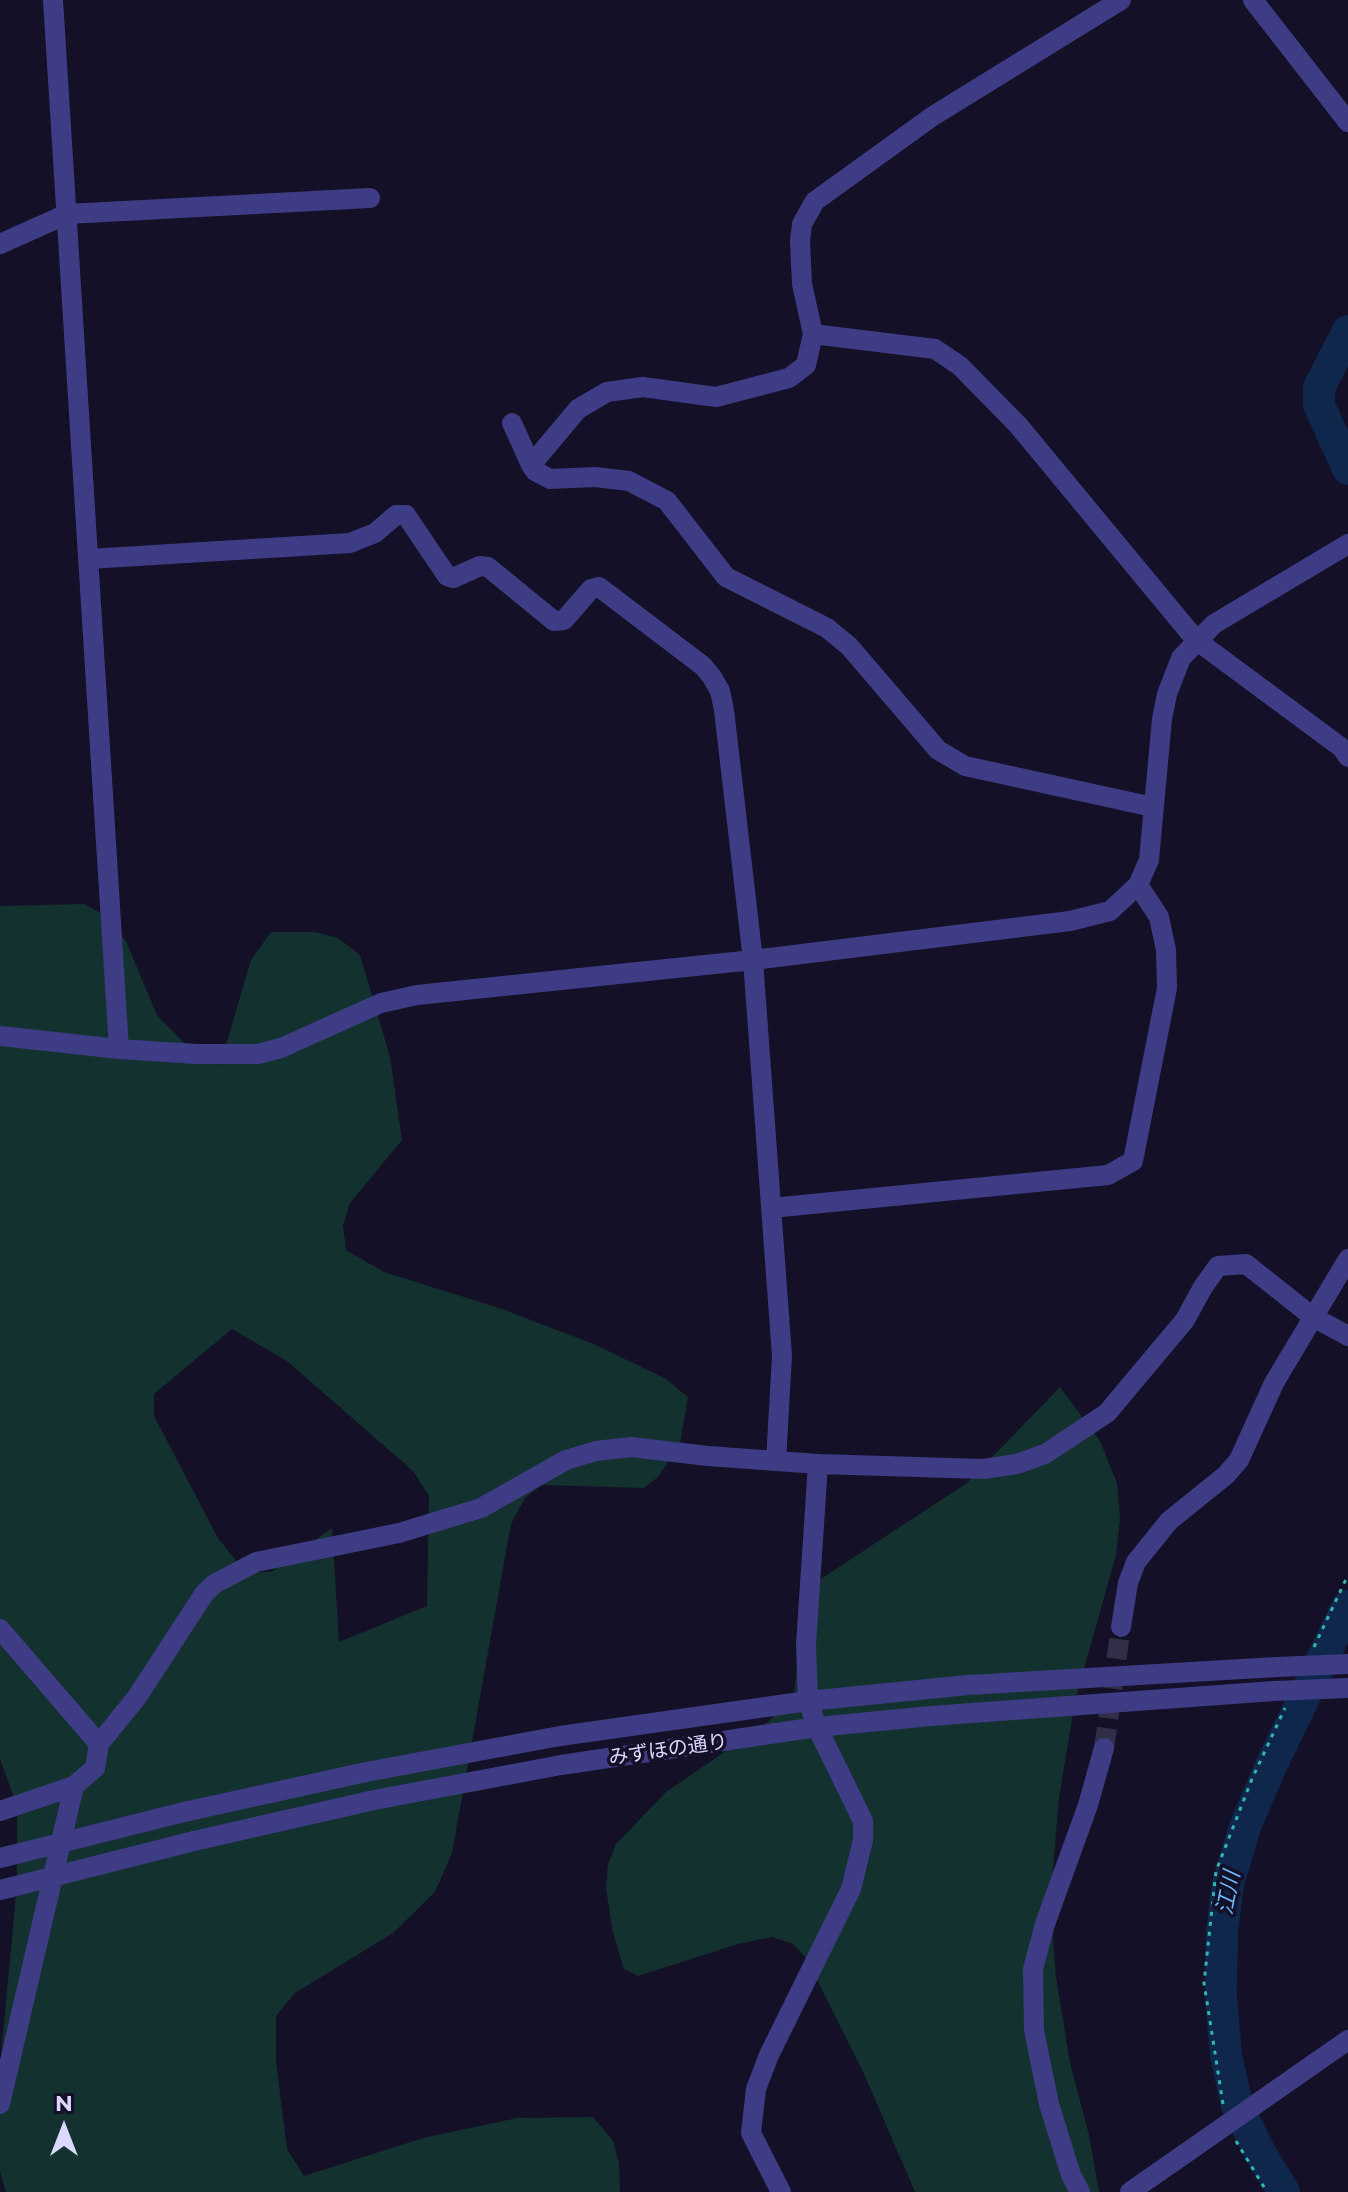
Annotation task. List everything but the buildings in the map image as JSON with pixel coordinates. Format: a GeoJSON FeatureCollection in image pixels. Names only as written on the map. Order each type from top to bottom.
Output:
{"type":"FeatureCollection","features":[{"type":"Feature","properties":{"kind":"street"},"geometry":{"type":"LineString","coordinates":[[53,0],[119,1049]]}},
{"type":"Feature","properties":{"kind":"street"},"geometry":{"type":"LineString","coordinates":[[531,465],[578,409],[607,392],[643,387],[716,397],[782,381],[806,365],[813,334],[802,284],[800,241],[802,224],[815,201],[933,116],[1121,0]]}},
{"type":"Feature","properties":{"kind":"street"},"geometry":{"type":"LineString","coordinates":[[1253,0],[1348,122]]}},
{"type":"Feature","properties":{"kind":"street"},"geometry":{"type":"LineString","coordinates":[[0,244],[67,214],[370,198]]}},
{"type":"Feature","properties":{"kind":"street"},"geometry":{"type":"LineString","coordinates":[[813,334],[935,349],[960,366],[1018,425],[1196,640],[1342,748],[1348,757]]}},
{"type":"Feature","properties":{"kind":"street"},"geometry":{"type":"LineString","coordinates":[[512,423],[531,465],[550,479],[595,477],[629,481],[667,501],[726,577],[827,628],[849,646],[938,750],[965,766],[1153,807]]}},
{"type":"Feature","properties":{"kind":"street"},"geometry":{"type":"LineString","coordinates":[[89,559],[350,543],[375,533],[396,515],[406,515],[447,576],[453,578],[480,566],[488,567],[554,621],[564,620],[591,589],[599,587],[703,666],[720,691],[724,710],[753,960],[782,1356],[776,1461]]}},
{"type":"Feature","properties":{"kind":"street"},"geometry":{"type":"LineString","coordinates":[[0,1036],[119,1049],[258,1054],[281,1048],[381,1003],[417,995],[753,960],[1070,921],[1110,911],[1138,885],[1149,860],[1167,694],[1181,658],[1214,624],[1348,544]]}},
{"type":"Feature","properties":{"kind":"street"},"geometry":{"type":"LineString","coordinates":[[771,1208],[1108,1175],[1133,1161],[1167,988],[1166,950],[1159,917],[1138,885]]}},
{"type":"Feature","properties":{"kind":"street"},"geometry":{"type":"LineString","coordinates":[[1121,1627],[1128,1583],[1136,1562],[1169,1521],[1226,1475],[1239,1460],[1274,1383],[1348,1259]]}},
{"type":"Feature","properties":{"kind":"street"},"geometry":{"type":"LineString","coordinates":[[0,1811],[74,1786],[95,1768],[99,1744],[137,1697],[204,1594],[214,1584],[256,1562],[399,1533],[481,1508],[566,1460],[596,1451],[631,1447],[818,1464],[983,1469],[1017,1464],[1045,1454],[1107,1413],[1185,1320],[1218,1266],[1246,1264],[1313,1317],[1348,1336]]}},
{"type":"Feature","properties":{"kind":"street"},"geometry":{"type":"LineString","coordinates":[[781,2192],[751,2133],[756,2089],[769,2055],[851,1889],[863,1840],[863,1821],[817,1727],[808,1701],[806,1645],[818,1464]]}},
{"type":"Feature","properties":{"kind":"street"},"geometry":{"type":"LineString","coordinates":[[0,1629],[99,1744]]}},
{"type":"Feature","properties":{"kind":"street","name":"みずほの通り"},"geometry":{"type":"LineString","coordinates":[[0,1858],[184,1812],[366,1772],[560,1736],[808,1701],[968,1685],[1348,1664]]}},
{"type":"Feature","properties":{"kind":"street","name":"みずほの通り"},"geometry":{"type":"LineString","coordinates":[[0,1890],[374,1800],[561,1765],[817,1727],[931,1716],[1280,1699],[1348,1688]]}},
{"type":"Feature","properties":{"kind":"street"},"geometry":{"type":"LineString","coordinates":[[1080,2192],[1071,2175],[1049,2104],[1034,2030],[1033,1969],[1104,1748]]}},
{"type":"Feature","properties":{"kind":"street"},"geometry":{"type":"LineString","coordinates":[[0,2104],[74,1786]]}},
{"type":"Feature","properties":{"kind":"street"},"geometry":{"type":"LineString","coordinates":[[1130,2192],[1348,2040]]}},
{"type":"Feature","properties":{"kind":"path"},"geometry":{"type":"LineString","coordinates":[[1313,1649],[1348,1575]]}},
{"type":"Feature","properties":{"kind":"path"},"geometry":{"type":"LineString","coordinates":[[1267,2192],[1226,2125],[1204,1983],[1216,1871],[1280,1699]]}},
{"type":"Feature","properties":{"kind":"green space"},"geometry":{"type":"Polygon","coordinates":[[[84,904],[101,913],[126,941],[157,1015],[198,1057],[220,1065],[251,960],[271,932],[315,932],[338,938],[360,955],[390,1057],[402,1140],[350,1203],[343,1225],[346,1250],[384,1272],[499,1308],[594,1344],[666,1379],[688,1397],[680,1444],[658,1477],[644,1488],[542,1485],[525,1498],[511,1524],[452,1853],[435,1892],[393,1933],[295,1993],[276,2016],[276,2060],[287,2149],[304,2176],[423,2138],[517,2118],[593,2117],[613,2141],[619,2163],[620,2192],[6,2192],[0,2172],[0,2067],[17,1884],[17,1806],[0,1759],[0,906],[84,904]],[[232,1329],[154,1394],[154,1416],[218,1538],[245,1572],[271,1572],[332,1528],[339,1642],[427,1606],[429,1496],[413,1471],[287,1361],[232,1329]]]}},
{"type":"Feature","properties":{"kind":"green space"},"geometry":{"type":"Polygon","coordinates":[[[1060,1387],[1100,1441],[1117,1483],[1120,1519],[1116,1555],[1075,1701],[1059,1798],[1050,1903],[1056,1977],[1070,2063],[1089,2135],[1099,2192],[915,2192],[864,2074],[806,1958],[793,1944],[772,1937],[738,1944],[638,1976],[624,1969],[613,1933],[606,1888],[608,1864],[616,1844],[666,1792],[768,1722],[794,1695],[803,1599],[816,1582],[967,1483],[1060,1387]]]}},
{"type":"Feature","properties":{"kind":"waterway","name":"江川"},"geometry":{"type":"LineString","coordinates":[[1348,331],[1319,388],[1319,405],[1348,469]]}},
{"type":"Feature","properties":{"kind":"waterway","name":"江川"},"geometry":{"type":"LineString","coordinates":[[1284,2192],[1259,2151],[1237,2105],[1226,2055],[1221,1997],[1222,1931],[1228,1884],[1245,1827],[1348,1606]]}},
{"type":"Feature","properties":{"kind":"tunnel"},"geometry":{"type":"LineString","coordinates":[[1104,1748],[1121,1627]]}}]}
